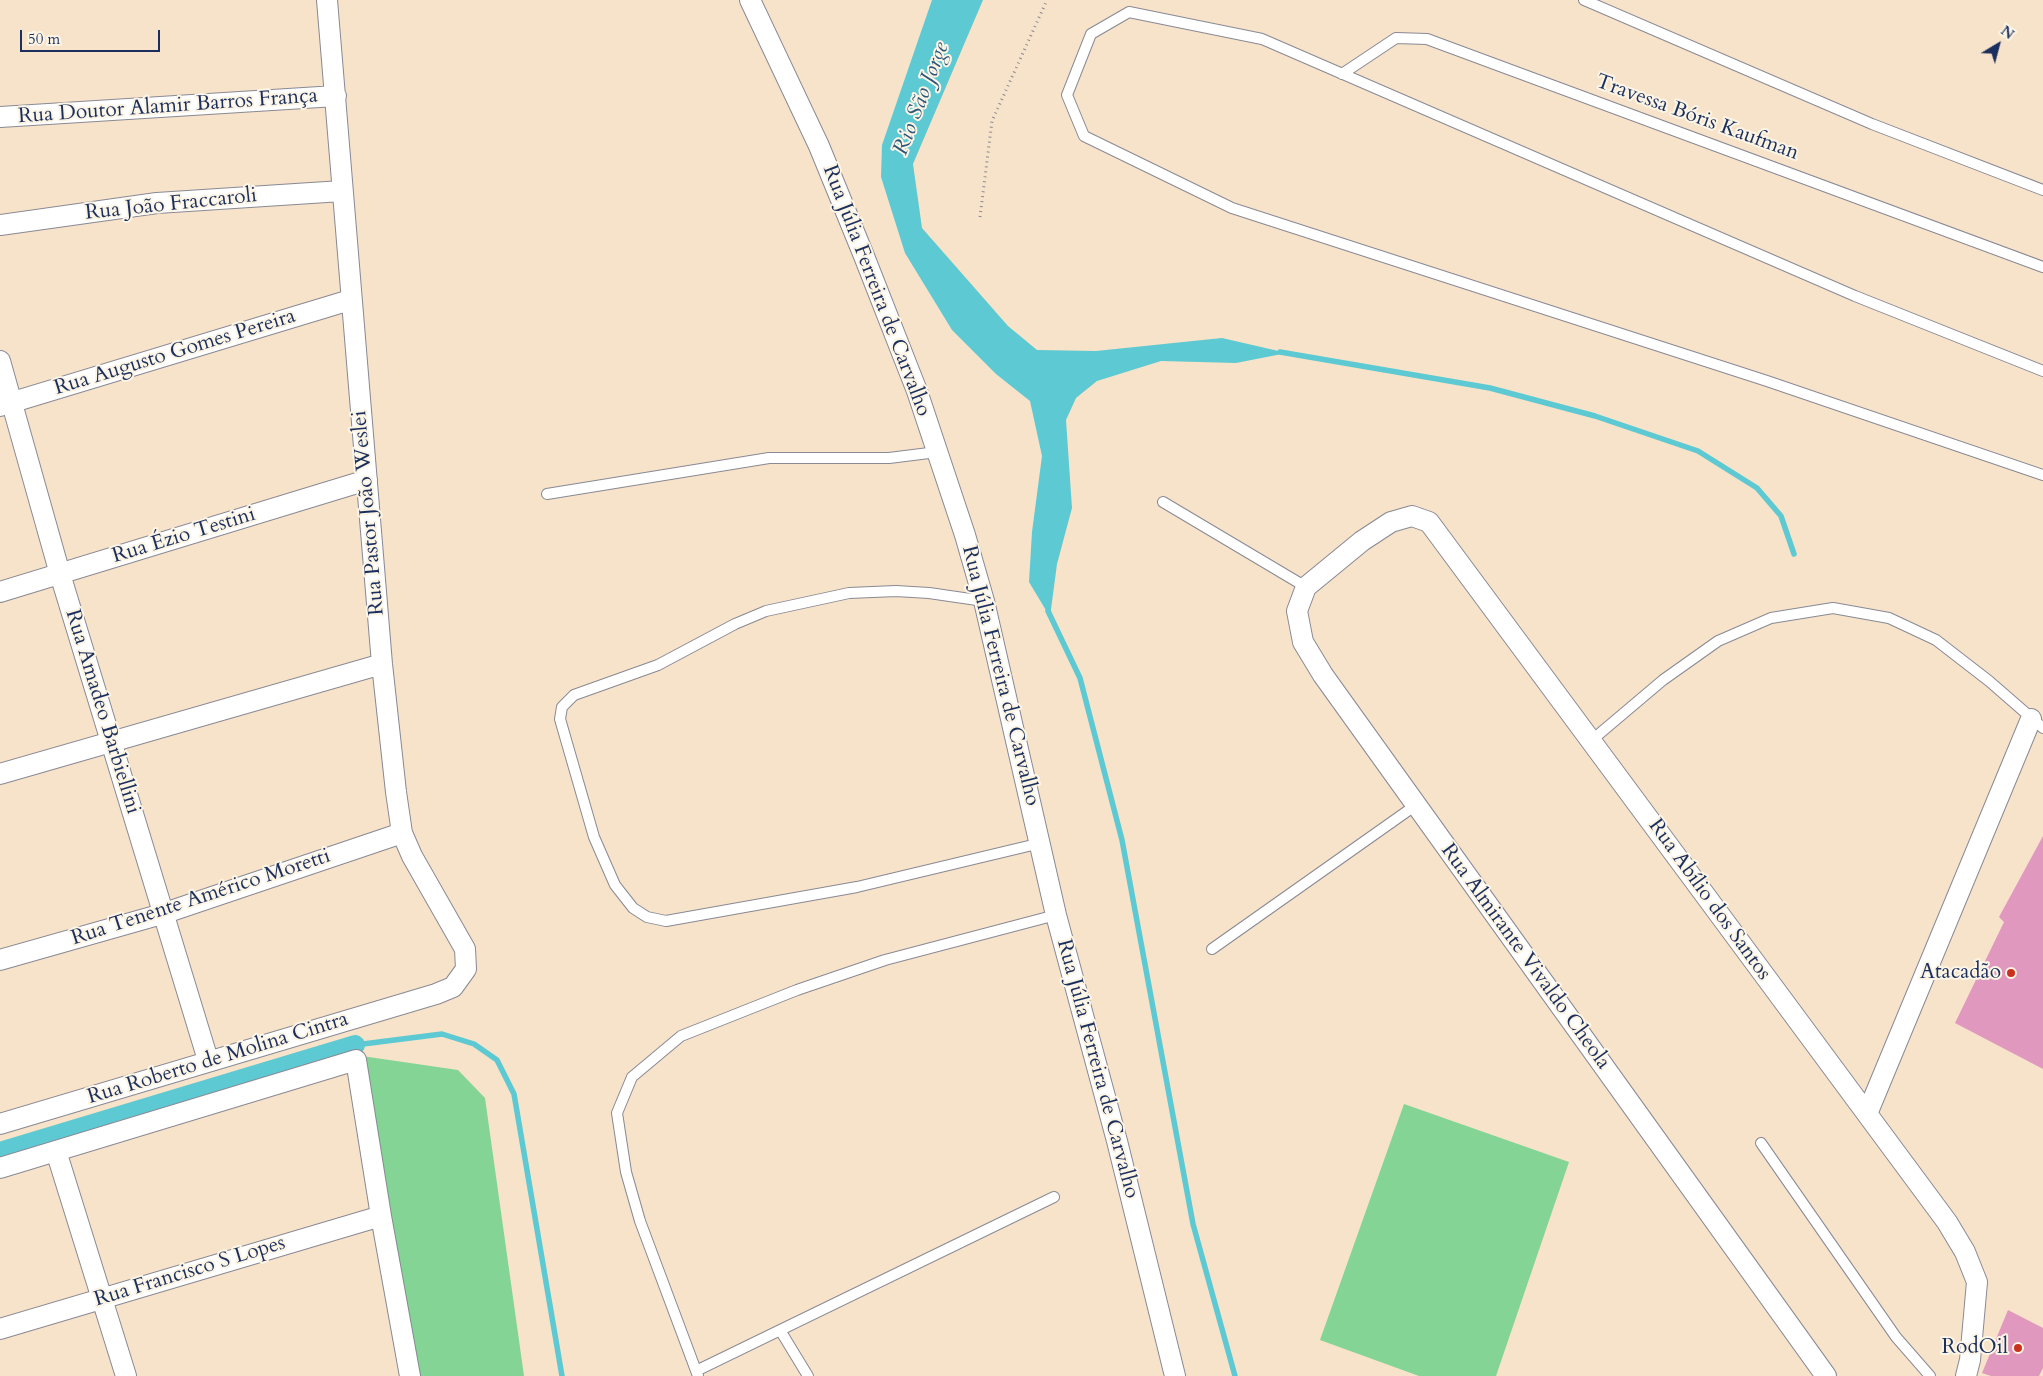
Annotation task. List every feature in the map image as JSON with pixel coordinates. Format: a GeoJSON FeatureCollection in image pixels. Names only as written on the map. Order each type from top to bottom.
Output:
{"type":"FeatureCollection","features":[{"type":"Feature","properties":{"kind":"street","name":"Rua Pastor João Weslei"},"geometry":{"type":"LineString","coordinates":[[327,0],[336,96],[350,300],[382,664],[402,833],[412,856],[465,949],[466,968],[462,978],[453,987],[436,994]]}},
{"type":"Feature","properties":{"kind":"street","name":"Rua Júlia Ferreira de Carvalho"},"geometry":{"type":"LineString","coordinates":[[750,0],[819,146],[917,391],[984,601],[1056,915],[1117,1141],[1175,1376]]}},
{"type":"Feature","properties":{"kind":"street","name":"Rua Doutor Alamir Barros França"},"geometry":{"type":"LineString","coordinates":[[0,117],[336,96]]}},
{"type":"Feature","properties":{"kind":"street","name":"Rua João Fraccaroli"},"geometry":{"type":"LineString","coordinates":[[0,225],[157,203],[342,191]]}},
{"type":"Feature","properties":{"kind":"street","name":"Rua Augusto Gomes Pereira"},"geometry":{"type":"LineString","coordinates":[[6,404],[350,300]]}},
{"type":"Feature","properties":{"kind":"street","name":"Rua Amadeo Barbiellini"},"geometry":{"type":"LineString","coordinates":[[0,361],[6,404],[112,741],[162,914],[208,1060]]}},
{"type":"Feature","properties":{"kind":"street","name":"Rua Ézio Testini"},"geometry":{"type":"LineString","coordinates":[[0,592],[367,480]]}},
{"type":"Feature","properties":{"kind":"street","name":"Rua Abílio dos Santos"},"geometry":{"type":"LineString","coordinates":[[1362,541],[1391,522],[1412,516],[1429,522],[1947,1222],[1965,1252],[1977,1282],[1968,1368]]}},
{"type":"Feature","properties":{"kind":"street","name":"Rua Almirante Vivaldo Cheola"},"geometry":{"type":"LineString","coordinates":[[1362,541],[1306,587],[1296,611],[1303,642],[1323,675],[1826,1376]]}},
{"type":"Feature","properties":{"kind":"street"},"geometry":{"type":"LineString","coordinates":[[0,774],[382,664]]}},
{"type":"Feature","properties":{"kind":"street"},"geometry":{"type":"LineString","coordinates":[[1867,1114],[2037,724]]}},
{"type":"Feature","properties":{"kind":"street","name":"Rua Tenente Américo Moretti"},"geometry":{"type":"LineString","coordinates":[[0,960],[162,914],[402,833]]}},
{"type":"Feature","properties":{"kind":"street","name":"Rua Roberto de Molina Cintra"},"geometry":{"type":"LineString","coordinates":[[0,1124],[208,1060],[436,994]]}},
{"type":"Feature","properties":{"kind":"street","name":"Rua Roberto de Molina Cintra"},"geometry":{"type":"LineString","coordinates":[[0,1168],[356,1060],[381,1216]]}},
{"type":"Feature","properties":{"kind":"street"},"geometry":{"type":"LineString","coordinates":[[56,1151],[126,1376]]}},
{"type":"Feature","properties":{"kind":"street"},"geometry":{"type":"LineString","coordinates":[[381,1216],[410,1376]]}},
{"type":"Feature","properties":{"kind":"street","name":"Rua Francisco S Lopes"},"geometry":{"type":"LineString","coordinates":[[0,1329],[381,1216]]}},
{"type":"Feature","properties":{"kind":"lane"},"geometry":{"type":"LineString","coordinates":[[1584,0],[1872,124],[2043,190]]}},
{"type":"Feature","properties":{"kind":"lane"},"geometry":{"type":"LineString","coordinates":[[2043,370],[1855,296],[1262,39],[1129,12],[1091,34],[1067,95],[1084,136],[1232,208],[1757,378],[2043,475]]}},
{"type":"Feature","properties":{"kind":"lane","name":"Travessa Bóris Kaufman"},"geometry":{"type":"LineString","coordinates":[[1342,74],[1396,38],[1427,39],[2043,267]]}},
{"type":"Feature","properties":{"kind":"lane"},"geometry":{"type":"LineString","coordinates":[[547,494],[769,458],[889,458],[937,452]]}},
{"type":"Feature","properties":{"kind":"lane"},"geometry":{"type":"LineString","coordinates":[[1163,502],[1306,587]]}},
{"type":"Feature","properties":{"kind":"lane"},"geometry":{"type":"LineString","coordinates":[[984,601],[929,593],[896,591],[849,593],[766,611],[736,624],[658,665],[574,695],[562,707],[560,719],[594,837],[615,885],[633,908],[647,917],[666,921],[857,887],[1041,843]]}},
{"type":"Feature","properties":{"kind":"lane"},"geometry":{"type":"LineString","coordinates":[[1592,740],[1663,680],[1718,641],[1771,618],[1833,608],[1889,618],[1936,640],[1989,681],[2037,724]]}},
{"type":"Feature","properties":{"kind":"lane"},"geometry":{"type":"LineString","coordinates":[[1212,949],[1416,805]]}},
{"type":"Feature","properties":{"kind":"lane"},"geometry":{"type":"LineString","coordinates":[[1054,1198],[780,1330],[697,1374],[640,1221],[626,1172],[617,1113],[632,1077],[680,1036],[797,990],[884,960],[1056,915]]}},
{"type":"Feature","properties":{"kind":"lane"},"geometry":{"type":"LineString","coordinates":[[1761,1143],[1896,1337],[1930,1376]]}},
{"type":"Feature","properties":{"kind":"lane"},"geometry":{"type":"LineString","coordinates":[[780,1330],[808,1376]]}},
{"type":"Feature","properties":{"kind":"path"},"geometry":{"type":"LineString","coordinates":[[980,217],[992,121],[1047,0]]}},
{"type":"Feature","properties":{"kind":"green space"},"geometry":{"type":"Polygon","coordinates":[[[355,1055],[458,1070],[485,1098],[524,1376],[410,1376],[355,1055]]]}},
{"type":"Feature","properties":{"kind":"green space"},"geometry":{"type":"Polygon","coordinates":[[[1404,1104],[1569,1162],[1496,1376],[1419,1376],[1320,1340],[1404,1104]]]}},
{"type":"Feature","properties":{"kind":"water","name":"Rio São Jorge"},"geometry":{"type":"Polygon","coordinates":[[[932,0],[983,0],[913,164],[922,228],[1008,326],[1037,350],[1096,351],[1222,338],[1287,353],[1236,363],[1161,361],[1097,381],[1076,398],[1066,420],[1072,508],[1057,564],[1050,617],[1029,582],[1032,532],[1042,456],[1030,401],[996,374],[952,330],[905,253],[881,177],[882,145],[932,0]]]}},
{"type":"Feature","properties":{"kind":"building","name":"Atacadão"},"geometry":{"type":"Polygon","coordinates":[[[2043,836],[2043,1069],[1955,1023],[2004,922],[1999,917],[2043,836]]]}},
{"type":"Feature","properties":{"kind":"building","name":"RodOil"},"geometry":{"type":"Polygon","coordinates":[[[2008,1310],[2043,1328],[2043,1368],[2039,1376],[1991,1376],[1982,1373],[2008,1310]]]}},
{"type":"Feature","properties":{"kind":"waterway"},"geometry":{"type":"LineString","coordinates":[[1280,352],[1490,388],[1595,416],[1698,451],[1757,488],[1781,516],[1794,554]]}},
{"type":"Feature","properties":{"kind":"waterway"},"geometry":{"type":"LineString","coordinates":[[1048,611],[1080,678],[1122,840],[1193,1224],[1235,1376]]}},
{"type":"Feature","properties":{"kind":"waterway"},"geometry":{"type":"LineString","coordinates":[[355,1045],[442,1034],[474,1044],[497,1060],[514,1094],[562,1376]]}},
{"type":"Feature","properties":{"kind":"waterway"},"geometry":{"type":"LineString","coordinates":[[0,1152],[355,1045]]}},
{"type":"Feature","properties":{"kind":"place","name":"Atacadão"},"geometry":{"type":"Point","coordinates":[2011,973]}},
{"type":"Feature","properties":{"kind":"place","name":"RodOil"},"geometry":{"type":"Point","coordinates":[2018,1348]}}]}
